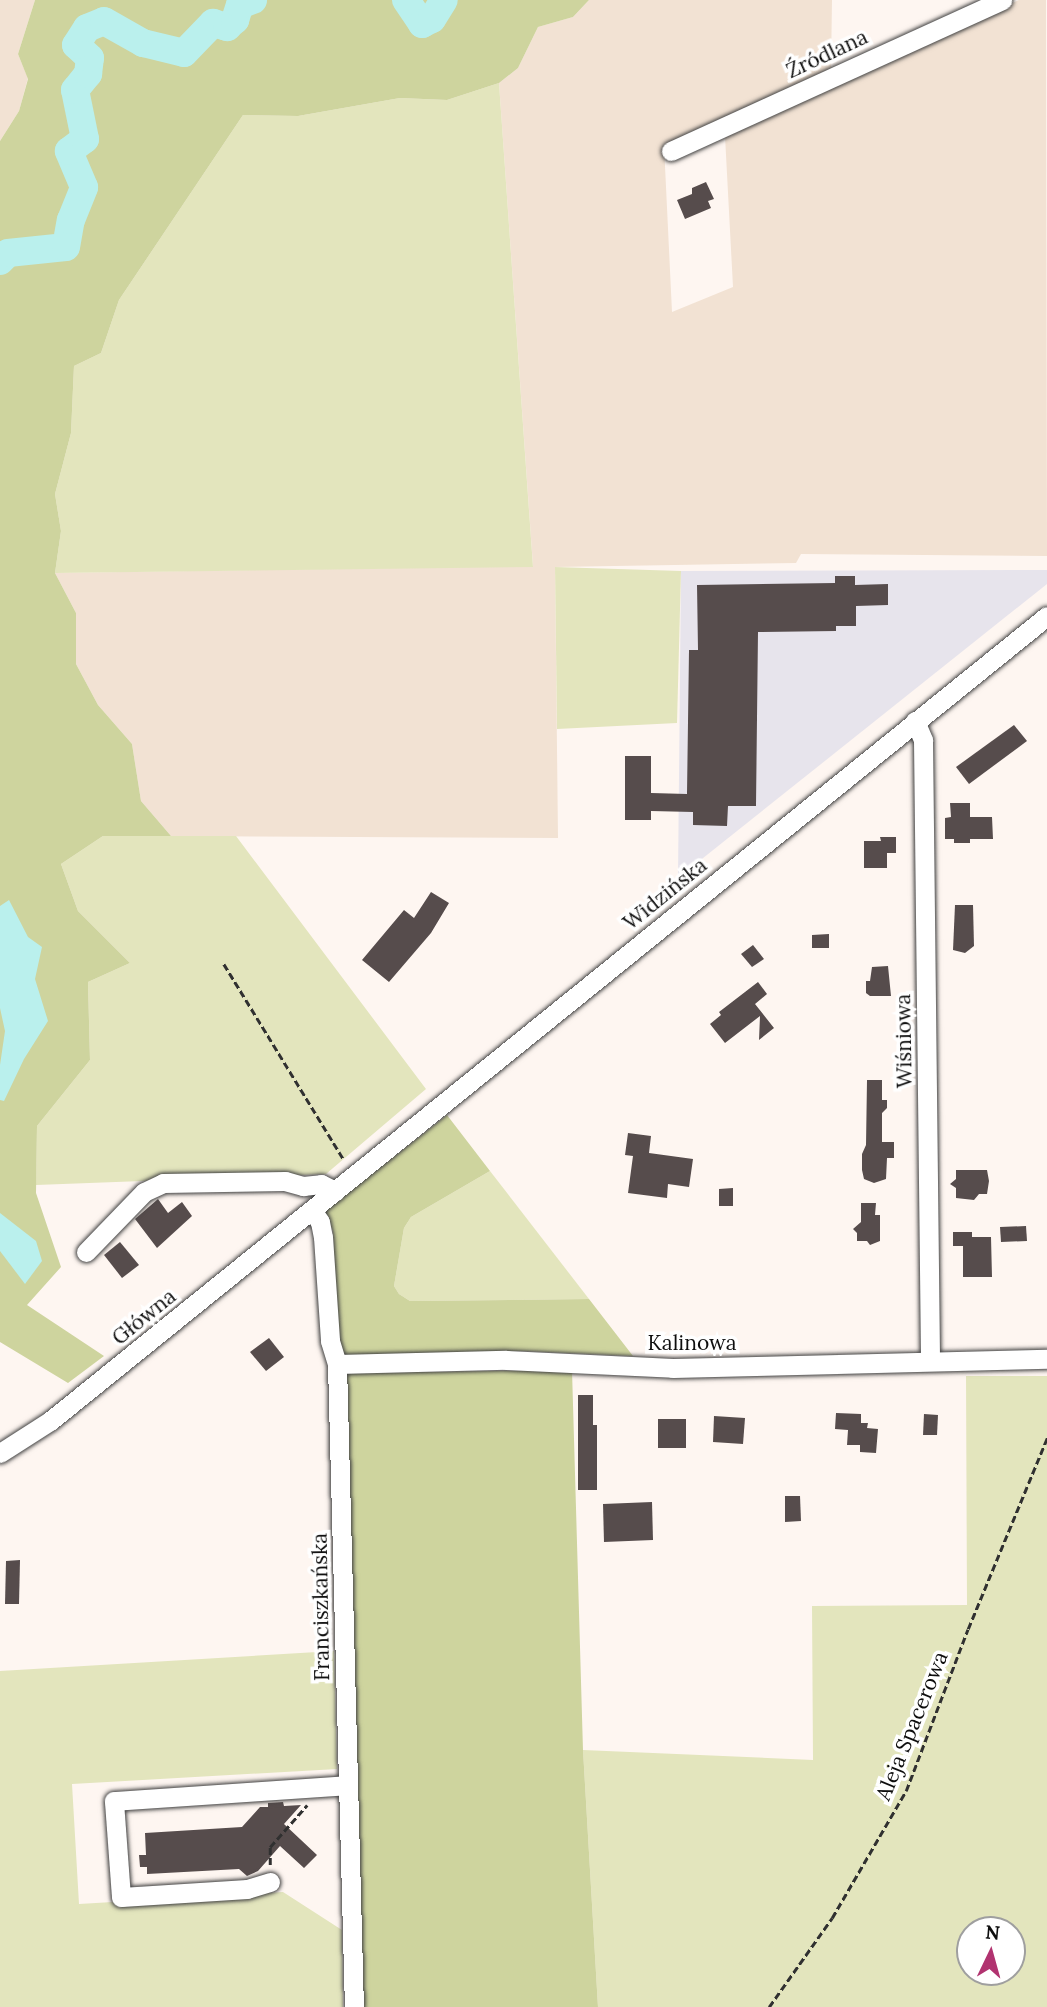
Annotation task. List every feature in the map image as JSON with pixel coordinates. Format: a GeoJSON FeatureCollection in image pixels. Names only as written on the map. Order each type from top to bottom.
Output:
{"type":"FeatureCollection","features":[{"type":"Feature","properties":{"kind":"street","name":"Źródlana"},"geometry":{"type":"LineString","coordinates":[[671,151],[1002,0]]}},
{"type":"Feature","properties":{"kind":"street","name":"Widzińska"},"geometry":{"type":"LineString","coordinates":[[312,1210],[1047,615]]}},
{"type":"Feature","properties":{"kind":"street","name":"Wiśniowa"},"geometry":{"type":"LineString","coordinates":[[915,722],[923,740],[930,1361]]}},
{"type":"Feature","properties":{"kind":"street"},"geometry":{"type":"LineString","coordinates":[[86,1252],[144,1192],[163,1184],[285,1181],[303,1186],[321,1184],[335,1191]]}},
{"type":"Feature","properties":{"kind":"street","name":"Franciszkańska"},"geometry":{"type":"LineString","coordinates":[[312,1210],[320,1222],[323,1237],[330,1341],[337,1364],[354,2007]]}},
{"type":"Feature","properties":{"kind":"street","name":"Główna"},"geometry":{"type":"LineString","coordinates":[[0,1453],[50,1421],[312,1210]]}},
{"type":"Feature","properties":{"kind":"street","name":"Kalinowa"},"geometry":{"type":"LineString","coordinates":[[337,1364],[506,1360],[673,1367],[1047,1359]]}},
{"type":"Feature","properties":{"kind":"street"},"geometry":{"type":"LineString","coordinates":[[270,1882],[247,1889],[121,1896],[114,1801],[347,1786]]}},
{"type":"Feature","properties":{"kind":"path"},"geometry":{"type":"LineString","coordinates":[[224,964],[354,1175]]}},
{"type":"Feature","properties":{"kind":"path","name":"Aleja Spacerowa"},"geometry":{"type":"LineString","coordinates":[[769,2007],[832,1918],[906,1791],[968,1629],[1047,1438]]}},
{"type":"Feature","properties":{"kind":"path"},"geometry":{"type":"LineString","coordinates":[[270,1882],[270,1847],[324,1787]]}},
{"type":"Feature","properties":{"kind":"shaded area"},"geometry":{"type":"Polygon","coordinates":[[[0,0],[35,0],[18,54],[28,78],[19,111],[0,141],[0,0]]]}},
{"type":"Feature","properties":{"kind":"shaded area"},"geometry":{"type":"Polygon","coordinates":[[[589,0],[832,0],[831,68],[664,145],[672,312],[733,287],[725,136],[881,61],[1019,0],[1046,0],[1047,556],[801,554],[796,563],[555,567],[558,838],[171,836],[141,801],[132,744],[98,705],[76,664],[76,613],[55,573],[533,566],[499,83],[518,68],[538,27],[573,17],[589,0]]]}},
{"type":"Feature","properties":{"kind":"shaded area"},"geometry":{"type":"Polygon","coordinates":[[[1047,570],[1047,584],[678,878],[681,571],[1047,570]]]}},
{"type":"Feature","properties":{"kind":"green space"},"geometry":{"type":"Polygon","coordinates":[[[35,0],[589,0],[573,17],[538,27],[518,68],[499,83],[447,100],[400,98],[298,116],[243,115],[119,300],[101,353],[74,366],[71,433],[55,494],[61,531],[55,573],[76,613],[76,664],[98,705],[132,744],[141,801],[171,836],[103,836],[61,864],[78,911],[130,963],[88,982],[90,1060],[37,1126],[36,1193],[61,1267],[27,1305],[104,1356],[68,1383],[0,1342],[0,141],[19,111],[28,79],[18,54],[35,0]]]}},
{"type":"Feature","properties":{"kind":"green space"},"geometry":{"type":"Polygon","coordinates":[[[499,83],[533,567],[55,573],[61,531],[55,494],[71,433],[74,366],[101,353],[119,300],[243,115],[298,116],[400,98],[447,100],[499,83]]]}},
{"type":"Feature","properties":{"kind":"green space"},"geometry":{"type":"Polygon","coordinates":[[[555,567],[681,571],[677,723],[557,729],[555,567]]]}},
{"type":"Feature","properties":{"kind":"green space"},"geometry":{"type":"Polygon","coordinates":[[[103,836],[236,836],[426,1089],[326,1174],[36,1185],[37,1126],[90,1060],[88,982],[130,963],[78,911],[61,864],[103,836]]]}},
{"type":"Feature","properties":{"kind":"green space"},"geometry":{"type":"Polygon","coordinates":[[[447,1115],[490,1171],[411,1217],[404,1228],[394,1286],[399,1294],[410,1301],[589,1299],[633,1356],[524,1351],[344,1356],[338,1346],[333,1231],[324,1212],[447,1115]]]}},
{"type":"Feature","properties":{"kind":"green space"},"geometry":{"type":"Polygon","coordinates":[[[490,1171],[589,1299],[410,1301],[399,1294],[394,1286],[404,1228],[411,1217],[490,1171]]]}},
{"type":"Feature","properties":{"kind":"green space"},"geometry":{"type":"Polygon","coordinates":[[[572,1370],[583,1750],[598,2007],[361,2007],[345,1373],[572,1370]]]}},
{"type":"Feature","properties":{"kind":"green space"},"geometry":{"type":"Polygon","coordinates":[[[966,1376],[1047,1376],[1047,2007],[598,2007],[583,1750],[813,1760],[812,1606],[967,1605],[966,1376]]]}},
{"type":"Feature","properties":{"kind":"green space"},"geometry":{"type":"Polygon","coordinates":[[[334,1651],[337,1769],[72,1784],[79,1904],[283,1892],[342,1930],[343,2007],[0,2007],[0,1671],[334,1651]]]}},
{"type":"Feature","properties":{"kind":"water"},"geometry":{"type":"Polygon","coordinates":[[[9,900],[28,937],[42,947],[35,979],[48,1021],[24,1059],[4,1101],[0,1100],[0,1065],[5,1031],[0,1008],[0,906],[9,900]]]}},
{"type":"Feature","properties":{"kind":"water"},"geometry":{"type":"Polygon","coordinates":[[[0,1213],[36,1241],[42,1261],[25,1284],[0,1251],[0,1213]]]}},
{"type":"Feature","properties":{"kind":"building"},"geometry":{"type":"Polygon","coordinates":[[[706,182],[714,199],[708,201],[711,208],[685,219],[677,200],[692,194],[692,188],[706,182]]]}},
{"type":"Feature","properties":{"kind":"building"},"geometry":{"type":"Polygon","coordinates":[[[835,576],[855,576],[855,585],[888,584],[888,605],[856,606],[856,626],[836,626],[836,631],[758,632],[756,806],[728,806],[727,826],[693,825],[693,812],[651,811],[651,820],[625,820],[625,756],[651,756],[651,793],[687,794],[689,650],[698,650],[697,585],[835,583],[835,576]]]}},
{"type":"Feature","properties":{"kind":"building"},"geometry":{"type":"Polygon","coordinates":[[[1014,725],[1027,741],[969,784],[956,767],[1014,725]]]}},
{"type":"Feature","properties":{"kind":"building"},"geometry":{"type":"Polygon","coordinates":[[[950,803],[970,803],[970,817],[992,817],[993,839],[970,839],[970,843],[954,843],[954,839],[945,839],[945,818],[951,817],[950,803]]]}},
{"type":"Feature","properties":{"kind":"building"},"geometry":{"type":"Polygon","coordinates":[[[880,837],[896,837],[896,853],[887,853],[887,868],[864,868],[864,841],[881,841],[880,837]]]}},
{"type":"Feature","properties":{"kind":"building"},"geometry":{"type":"Polygon","coordinates":[[[431,892],[449,903],[431,933],[389,982],[362,960],[404,910],[414,918],[431,892]]]}},
{"type":"Feature","properties":{"kind":"building"},"geometry":{"type":"Polygon","coordinates":[[[955,905],[973,905],[974,946],[965,953],[953,950],[955,905]]]}},
{"type":"Feature","properties":{"kind":"building"},"geometry":{"type":"Polygon","coordinates":[[[829,934],[829,948],[812,948],[812,935],[829,934]]]}},
{"type":"Feature","properties":{"kind":"building"},"geometry":{"type":"Polygon","coordinates":[[[753,945],[764,959],[752,967],[741,954],[753,945]]]}},
{"type":"Feature","properties":{"kind":"building"},"geometry":{"type":"Polygon","coordinates":[[[888,966],[891,996],[870,996],[866,993],[866,981],[870,981],[872,967],[888,966]]]}},
{"type":"Feature","properties":{"kind":"building"},"geometry":{"type":"Polygon","coordinates":[[[758,982],[767,994],[755,1004],[774,1028],[759,1040],[760,1016],[725,1043],[710,1024],[721,1015],[719,1012],[758,982]]]}},
{"type":"Feature","properties":{"kind":"building"},"geometry":{"type":"Polygon","coordinates":[[[867,1080],[882,1080],[882,1100],[887,1100],[887,1108],[882,1113],[882,1142],[894,1142],[894,1158],[887,1158],[886,1179],[874,1183],[864,1179],[862,1170],[862,1154],[866,1145],[867,1080]]]}},
{"type":"Feature","properties":{"kind":"building"},"geometry":{"type":"Polygon","coordinates":[[[628,1133],[651,1136],[649,1153],[693,1159],[689,1187],[668,1184],[667,1198],[628,1193],[633,1156],[625,1155],[628,1133]]]}},
{"type":"Feature","properties":{"kind":"building"},"geometry":{"type":"Polygon","coordinates":[[[956,1170],[987,1170],[987,1194],[979,1194],[974,1200],[956,1198],[956,1188],[950,1184],[956,1179],[956,1170]]]}},
{"type":"Feature","properties":{"kind":"building"},"geometry":{"type":"Polygon","coordinates":[[[733,1188],[733,1206],[719,1206],[719,1189],[733,1188]]]}},
{"type":"Feature","properties":{"kind":"building"},"geometry":{"type":"Polygon","coordinates":[[[158,1199],[168,1213],[182,1202],[192,1216],[157,1248],[135,1219],[158,1199]]]}},
{"type":"Feature","properties":{"kind":"building"},"geometry":{"type":"Polygon","coordinates":[[[861,1203],[876,1203],[875,1215],[880,1215],[880,1241],[870,1245],[867,1241],[857,1241],[857,1233],[853,1229],[861,1222],[861,1203]]]}},
{"type":"Feature","properties":{"kind":"building"},"geometry":{"type":"Polygon","coordinates":[[[1026,1226],[1027,1241],[1001,1242],[1000,1227],[1026,1226]]]}},
{"type":"Feature","properties":{"kind":"building"},"geometry":{"type":"Polygon","coordinates":[[[953,1232],[972,1232],[972,1237],[991,1237],[992,1277],[963,1277],[963,1246],[953,1246],[953,1232]]]}},
{"type":"Feature","properties":{"kind":"building"},"geometry":{"type":"Polygon","coordinates":[[[120,1242],[139,1265],[122,1278],[104,1255],[120,1242]]]}},
{"type":"Feature","properties":{"kind":"building"},"geometry":{"type":"Polygon","coordinates":[[[269,1338],[284,1357],[266,1371],[250,1352],[269,1338]]]}},
{"type":"Feature","properties":{"kind":"building"},"geometry":{"type":"Polygon","coordinates":[[[578,1395],[593,1395],[593,1425],[597,1425],[597,1490],[578,1490],[578,1395]]]}},
{"type":"Feature","properties":{"kind":"building"},"geometry":{"type":"Polygon","coordinates":[[[836,1413],[861,1414],[861,1423],[868,1423],[867,1428],[878,1429],[876,1453],[860,1452],[860,1445],[847,1445],[848,1430],[835,1429],[836,1413]]]}},
{"type":"Feature","properties":{"kind":"building"},"geometry":{"type":"Polygon","coordinates":[[[924,1414],[938,1415],[937,1435],[923,1435],[924,1414]]]}},
{"type":"Feature","properties":{"kind":"building"},"geometry":{"type":"Polygon","coordinates":[[[714,1416],[745,1418],[743,1444],[713,1442],[714,1416]]]}},
{"type":"Feature","properties":{"kind":"building"},"geometry":{"type":"Polygon","coordinates":[[[658,1419],[686,1419],[686,1448],[658,1448],[658,1419]]]}},
{"type":"Feature","properties":{"kind":"building"},"geometry":{"type":"Polygon","coordinates":[[[785,1496],[800,1496],[801,1521],[785,1522],[785,1496]]]}},
{"type":"Feature","properties":{"kind":"building"},"geometry":{"type":"Polygon","coordinates":[[[652,1502],[653,1540],[604,1542],[603,1504],[652,1502]]]}},
{"type":"Feature","properties":{"kind":"building"},"geometry":{"type":"Polygon","coordinates":[[[20,1560],[19,1604],[5,1604],[6,1561],[20,1560]]]}},
{"type":"Feature","properties":{"kind":"building"},"geometry":{"type":"Polygon","coordinates":[[[283,1802],[284,1806],[301,1805],[284,1824],[317,1855],[304,1868],[280,1846],[258,1871],[247,1876],[239,1869],[147,1874],[147,1867],[140,1867],[139,1855],[146,1855],[145,1833],[242,1827],[260,1807],[268,1807],[268,1803],[283,1802]]]}},
{"type":"Feature","properties":{"kind":"waterway"},"geometry":{"type":"LineString","coordinates":[[0,261],[8,253],[66,247],[71,220],[84,187],[69,151],[85,139],[75,90],[88,74],[90,58],[76,45],[87,28],[104,21],[143,43],[184,53],[213,23],[227,27],[235,20],[240,5],[253,0]]}},
{"type":"Feature","properties":{"kind":"waterway"},"geometry":{"type":"LineString","coordinates":[[406,0],[422,24],[432,19],[444,0]]}}]}
